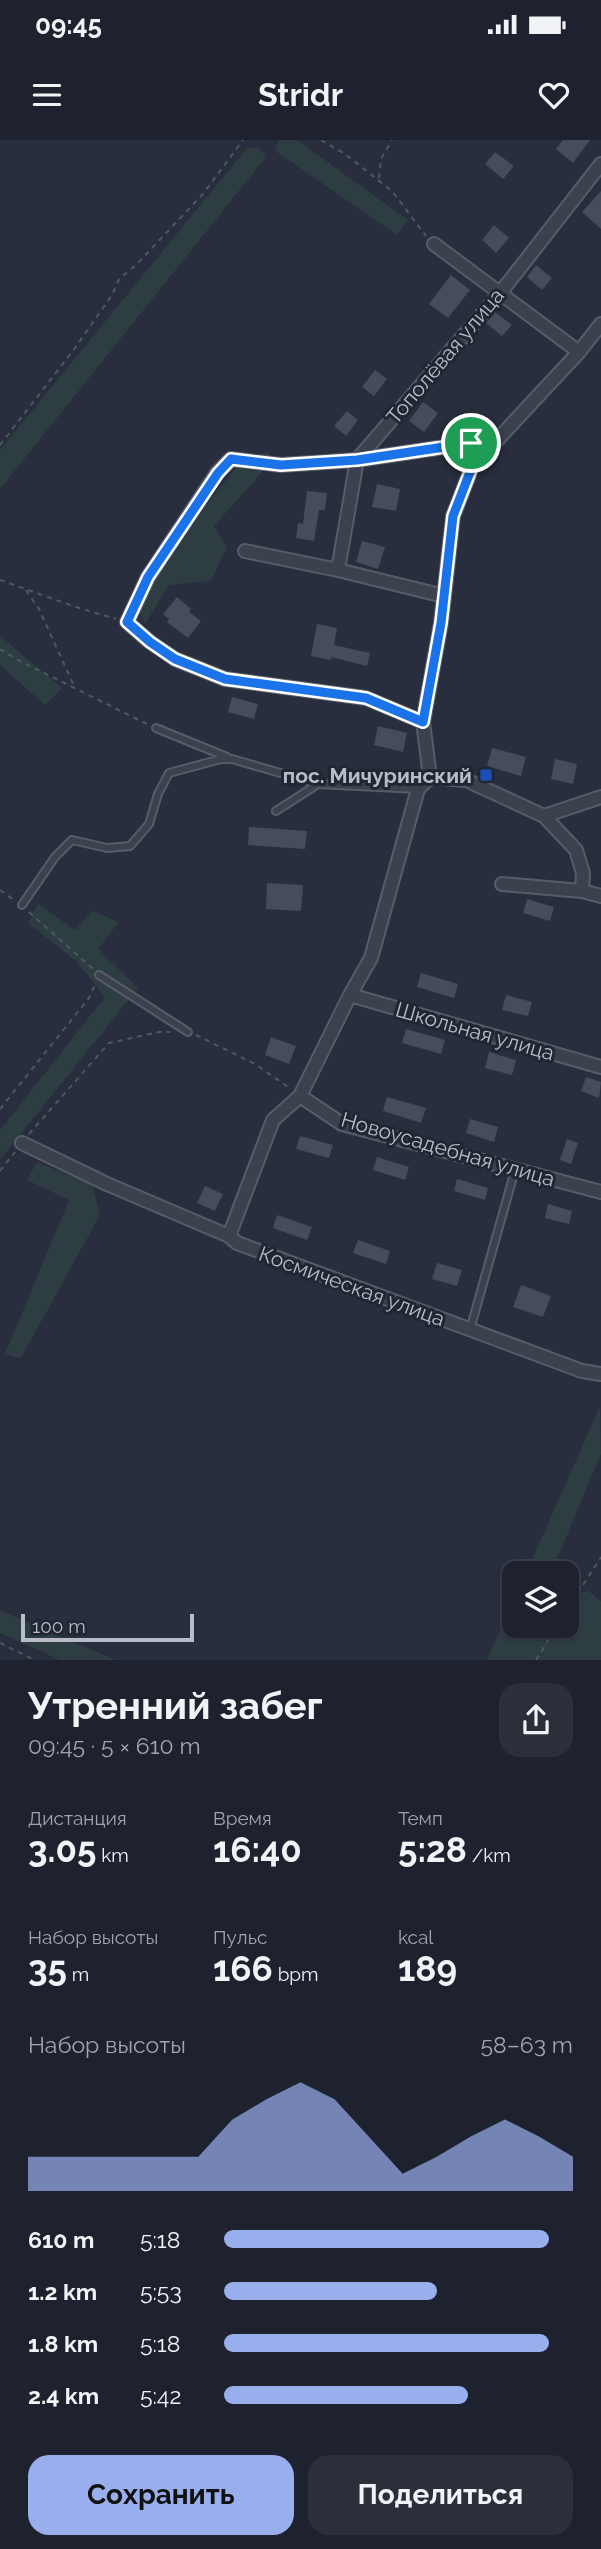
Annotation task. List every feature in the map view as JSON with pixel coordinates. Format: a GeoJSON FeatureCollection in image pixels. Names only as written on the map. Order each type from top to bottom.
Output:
{"type":"FeatureCollection","features":[{"type":"Feature","properties":{"kind":"street","name":"Тополёвая улица"},"geometry":{"type":"LineString","coordinates":[[357,460],[501,292],[601,164]]}},
{"type":"Feature","properties":{"kind":"street"},"geometry":{"type":"LineString","coordinates":[[434,244],[579,352]]}},
{"type":"Feature","properties":{"kind":"street"},"geometry":{"type":"LineString","coordinates":[[430,777],[423,722],[444,596],[453,516],[472,467],[579,352],[601,324]]}},
{"type":"Feature","properties":{"kind":"street"},"geometry":{"type":"LineString","coordinates":[[423,722],[366,698],[225,679],[175,659],[127,622],[148,577],[218,473],[231,459],[281,465],[357,460],[471,443],[487,451]]}},
{"type":"Feature","properties":{"kind":"street"},"geometry":{"type":"LineString","coordinates":[[338,570],[357,460]]}},
{"type":"Feature","properties":{"kind":"street"},"geometry":{"type":"LineString","coordinates":[[245,551],[444,596]]}},
{"type":"Feature","properties":{"kind":"street"},"geometry":{"type":"LineString","coordinates":[[229,1236],[273,1120],[300,1096],[371,958],[418,789],[430,777],[466,780],[544,816],[576,850],[583,873],[582,891]]}},
{"type":"Feature","properties":{"kind":"street"},"geometry":{"type":"LineString","coordinates":[[544,816],[601,797]]}},
{"type":"Feature","properties":{"kind":"street"},"geometry":{"type":"LineString","coordinates":[[502,884],[582,891],[601,896]]}},
{"type":"Feature","properties":{"kind":"street","name":"Школьная улица"},"geometry":{"type":"LineString","coordinates":[[350,995],[601,1067]]}},
{"type":"Feature","properties":{"kind":"street","name":"Новоусадебная улица"},"geometry":{"type":"LineString","coordinates":[[300,1096],[342,1124],[601,1192]]}},
{"type":"Feature","properties":{"kind":"street","name":"Космическая улица"},"geometry":{"type":"LineString","coordinates":[[22,1143],[107,1184],[229,1236],[237,1243],[582,1371],[601,1374]]}},
{"type":"Feature","properties":{"kind":"lane"},"geometry":{"type":"LineString","coordinates":[[156,728],[232,759],[318,784],[418,789]]}},
{"type":"Feature","properties":{"kind":"lane"},"geometry":{"type":"LineString","coordinates":[[22,905],[55,857],[72,840],[107,848],[130,846],[149,824],[158,794],[169,774],[221,759],[232,759]]}},
{"type":"Feature","properties":{"kind":"lane"},"geometry":{"type":"LineString","coordinates":[[276,811],[318,784]]}},
{"type":"Feature","properties":{"kind":"lane"},"geometry":{"type":"LineString","coordinates":[[99,975],[188,1032]]}},
{"type":"Feature","properties":{"kind":"lane"},"geometry":{"type":"LineString","coordinates":[[470,1330],[515,1168]]}},
{"type":"Feature","properties":{"kind":"path"},"geometry":{"type":"LineString","coordinates":[[0,445],[75,348],[112,295],[119,279],[136,265],[202,194],[243,140]]}},
{"type":"Feature","properties":{"kind":"path"},"geometry":{"type":"LineString","coordinates":[[321,140],[345,154],[391,191],[418,229],[434,244]]}},
{"type":"Feature","properties":{"kind":"path"},"geometry":{"type":"LineString","coordinates":[[378,180],[381,159],[391,140]]}},
{"type":"Feature","properties":{"kind":"path"},"geometry":{"type":"LineString","coordinates":[[0,580],[127,622]]}},
{"type":"Feature","properties":{"kind":"path"},"geometry":{"type":"LineString","coordinates":[[25,589],[39,609],[75,688]]}},
{"type":"Feature","properties":{"kind":"path"},"geometry":{"type":"LineString","coordinates":[[0,649],[83,694],[156,728]]}},
{"type":"Feature","properties":{"kind":"path"},"geometry":{"type":"LineString","coordinates":[[0,890],[22,905],[99,975],[89,998],[0,1109]]}},
{"type":"Feature","properties":{"kind":"path"},"geometry":{"type":"LineString","coordinates":[[0,1171],[109,1043],[159,1032],[188,1032],[256,1064],[300,1096]]}},
{"type":"Feature","properties":{"kind":"path"},"geometry":{"type":"LineString","coordinates":[[579,1591],[601,1557]]}},
{"type":"Feature","properties":{"kind":"path"},"geometry":{"type":"LineString","coordinates":[[536,1660],[550,1638]]}},
{"type":"Feature","properties":{"kind":"path"},"geometry":{"type":"LineString","coordinates":[[0,1643],[35,1660]]}},
{"type":"Feature","properties":{"kind":"shaded area"},"geometry":{"type":"Polygon","coordinates":[[[279,140],[297,140],[408,220],[397,235],[274,150],[279,140]]]}},
{"type":"Feature","properties":{"kind":"shaded area"},"geometry":{"type":"Polygon","coordinates":[[[259,147],[266,157],[0,489],[0,450],[247,148],[259,147]]]}},
{"type":"Feature","properties":{"kind":"shaded area"},"geometry":{"type":"Polygon","coordinates":[[[269,452],[272,461],[214,526],[227,547],[211,581],[169,585],[145,624],[135,603],[134,591],[243,460],[269,452]]]}},
{"type":"Feature","properties":{"kind":"shaded area"},"geometry":{"type":"Polygon","coordinates":[[[0,636],[62,688],[45,705],[0,665],[0,636]]]}},
{"type":"Feature","properties":{"kind":"shaded area"},"geometry":{"type":"Polygon","coordinates":[[[38,904],[75,930],[93,911],[119,922],[98,949],[138,988],[0,1160],[0,1130],[105,997],[77,962],[28,923],[38,904]]]}},
{"type":"Feature","properties":{"kind":"shaded area"},"geometry":{"type":"Polygon","coordinates":[[[37,1162],[92,1185],[100,1215],[21,1358],[5,1354],[69,1200],[27,1180],[37,1162]]]}},
{"type":"Feature","properties":{"kind":"shaded area"},"geometry":{"type":"Polygon","coordinates":[[[600,1406],[601,1454],[556,1561],[531,1561],[600,1406]]]}},
{"type":"Feature","properties":{"kind":"shaded area"},"geometry":{"type":"Polygon","coordinates":[[[588,1591],[601,1601],[601,1660],[487,1660],[502,1626],[502,1638],[579,1638],[579,1593],[588,1591]]]}},
{"type":"Feature","properties":{"kind":"shaded area"},"geometry":{"type":"Polygon","coordinates":[[[0,1610],[116,1660],[60,1660],[0,1633],[0,1610]]]}},
{"type":"Feature","properties":{"kind":"building"},"geometry":{"type":"Polygon","coordinates":[[[563,140],[590,140],[573,163],[556,149],[563,140]]]}},
{"type":"Feature","properties":{"kind":"building"},"geometry":{"type":"Polygon","coordinates":[[[495,152],[514,166],[503,179],[485,164],[495,152]]]}},
{"type":"Feature","properties":{"kind":"building"},"geometry":{"type":"Polygon","coordinates":[[[601,191],[601,229],[582,212],[601,191]]]}},
{"type":"Feature","properties":{"kind":"building"},"geometry":{"type":"Polygon","coordinates":[[[494,225],[509,238],[496,253],[482,240],[494,225]]]}},
{"type":"Feature","properties":{"kind":"building"},"geometry":{"type":"Polygon","coordinates":[[[536,265],[552,278],[542,290],[527,277],[536,265]]]}},
{"type":"Feature","properties":{"kind":"building"},"geometry":{"type":"Polygon","coordinates":[[[451,275],[470,290],[448,318],[429,304],[451,275]]]}},
{"type":"Feature","properties":{"kind":"building"},"geometry":{"type":"Polygon","coordinates":[[[495,312],[512,325],[502,336],[486,323],[495,312]]]}},
{"type":"Feature","properties":{"kind":"building"},"geometry":{"type":"Polygon","coordinates":[[[375,370],[387,379],[374,396],[362,387],[375,370]]]}},
{"type":"Feature","properties":{"kind":"building"},"geometry":{"type":"Polygon","coordinates":[[[423,402],[438,413],[424,432],[409,421],[423,402]]]}},
{"type":"Feature","properties":{"kind":"building"},"geometry":{"type":"Polygon","coordinates":[[[347,411],[358,420],[346,436],[334,426],[347,411]]]}},
{"type":"Feature","properties":{"kind":"building"},"geometry":{"type":"Polygon","coordinates":[[[377,484],[400,489],[396,511],[372,507],[377,484]]]}},
{"type":"Feature","properties":{"kind":"building"},"geometry":{"type":"Polygon","coordinates":[[[307,491],[327,493],[325,510],[319,510],[314,541],[296,538],[298,523],[303,524],[307,491]]]}},
{"type":"Feature","properties":{"kind":"building"},"geometry":{"type":"Polygon","coordinates":[[[362,541],[385,547],[378,569],[356,562],[362,541]]]}},
{"type":"Feature","properties":{"kind":"building"},"geometry":{"type":"Polygon","coordinates":[[[177,597],[191,609],[189,612],[201,621],[188,638],[167,622],[169,619],[163,614],[177,597]]]}},
{"type":"Feature","properties":{"kind":"building"},"geometry":{"type":"Polygon","coordinates":[[[317,624],[337,628],[334,645],[370,653],[367,666],[331,657],[331,660],[311,656],[317,624]]]}},
{"type":"Feature","properties":{"kind":"building"},"geometry":{"type":"Polygon","coordinates":[[[232,697],[258,704],[254,719],[228,712],[232,697]]]}},
{"type":"Feature","properties":{"kind":"building"},"geometry":{"type":"Polygon","coordinates":[[[378,726],[407,733],[403,752],[374,745],[378,726]]]}},
{"type":"Feature","properties":{"kind":"building"},"geometry":{"type":"Polygon","coordinates":[[[492,748],[526,757],[521,776],[487,766],[492,748]]]}},
{"type":"Feature","properties":{"kind":"building"},"geometry":{"type":"Polygon","coordinates":[[[555,759],[577,764],[573,784],[551,779],[555,759]]]}},
{"type":"Feature","properties":{"kind":"building"},"geometry":{"type":"Polygon","coordinates":[[[249,827],[307,831],[305,849],[248,845],[249,827]]]}},
{"type":"Feature","properties":{"kind":"building"},"geometry":{"type":"Polygon","coordinates":[[[267,883],[303,885],[301,911],[266,909],[267,883]]]}},
{"type":"Feature","properties":{"kind":"building"},"geometry":{"type":"Polygon","coordinates":[[[527,899],[554,907],[550,921],[523,913],[527,899]]]}},
{"type":"Feature","properties":{"kind":"building"},"geometry":{"type":"Polygon","coordinates":[[[421,973],[458,984],[454,998],[417,987],[421,973]]]}},
{"type":"Feature","properties":{"kind":"building"},"geometry":{"type":"Polygon","coordinates":[[[506,995],[532,1002],[528,1016],[502,1010],[506,995]]]}},
{"type":"Feature","properties":{"kind":"building"},"geometry":{"type":"Polygon","coordinates":[[[406,1029],[445,1040],[441,1054],[402,1043],[406,1029]]]}},
{"type":"Feature","properties":{"kind":"building"},"geometry":{"type":"Polygon","coordinates":[[[271,1037],[296,1046],[289,1064],[265,1055],[271,1037]]]}},
{"type":"Feature","properties":{"kind":"building"},"geometry":{"type":"Polygon","coordinates":[[[489,1052],[516,1060],[512,1075],[485,1068],[489,1052]]]}},
{"type":"Feature","properties":{"kind":"building"},"geometry":{"type":"Polygon","coordinates":[[[586,1077],[601,1082],[599,1098],[581,1091],[586,1077]]]}},
{"type":"Feature","properties":{"kind":"building"},"geometry":{"type":"Polygon","coordinates":[[[387,1097],[426,1108],[421,1123],[383,1111],[387,1097]]]}},
{"type":"Feature","properties":{"kind":"building"},"geometry":{"type":"Polygon","coordinates":[[[470,1119],[498,1127],[494,1142],[466,1133],[470,1119]]]}},
{"type":"Feature","properties":{"kind":"building"},"geometry":{"type":"Polygon","coordinates":[[[300,1136],[333,1145],[329,1158],[296,1149],[300,1136]]]}},
{"type":"Feature","properties":{"kind":"building"},"geometry":{"type":"Polygon","coordinates":[[[567,1139],[578,1143],[571,1164],[560,1160],[567,1139]]]}},
{"type":"Feature","properties":{"kind":"building"},"geometry":{"type":"Polygon","coordinates":[[[377,1157],[409,1167],[405,1180],[373,1170],[377,1157]]]}},
{"type":"Feature","properties":{"kind":"building"},"geometry":{"type":"Polygon","coordinates":[[[457,1179],[488,1188],[485,1200],[454,1191],[457,1179]]]}},
{"type":"Feature","properties":{"kind":"building"},"geometry":{"type":"Polygon","coordinates":[[[205,1186],[223,1194],[215,1211],[197,1203],[205,1186]]]}},
{"type":"Feature","properties":{"kind":"building"},"geometry":{"type":"Polygon","coordinates":[[[548,1204],[572,1211],[569,1224],[545,1218],[548,1204]]]}},
{"type":"Feature","properties":{"kind":"building"},"geometry":{"type":"Polygon","coordinates":[[[277,1215],[312,1227],[307,1240],[273,1228],[277,1215]]]}},
{"type":"Feature","properties":{"kind":"building"},"geometry":{"type":"Polygon","coordinates":[[[358,1240],[390,1251],[386,1264],[353,1253],[358,1240]]]}},
{"type":"Feature","properties":{"kind":"building"},"geometry":{"type":"Polygon","coordinates":[[[437,1263],[462,1270],[457,1286],[432,1279],[437,1263]]]}},
{"type":"Feature","properties":{"kind":"building"},"geometry":{"type":"Polygon","coordinates":[[[521,1285],[551,1296],[543,1317],[513,1307],[521,1285]]]}},
{"type":"Feature","properties":{"kind":"place","name":"пос. Мичуринский"},"geometry":{"type":"Point","coordinates":[486,775]}},
{"type":"Feature","properties":{"kind":"route"},"geometry":{"type":"LineString","coordinates":[[471,443],[487,451],[472,467],[453,516],[441,623],[423,722],[366,698],[225,679],[175,659],[127,622],[148,577],[218,473],[231,459],[281,465],[357,460],[471,443]]}}]}
